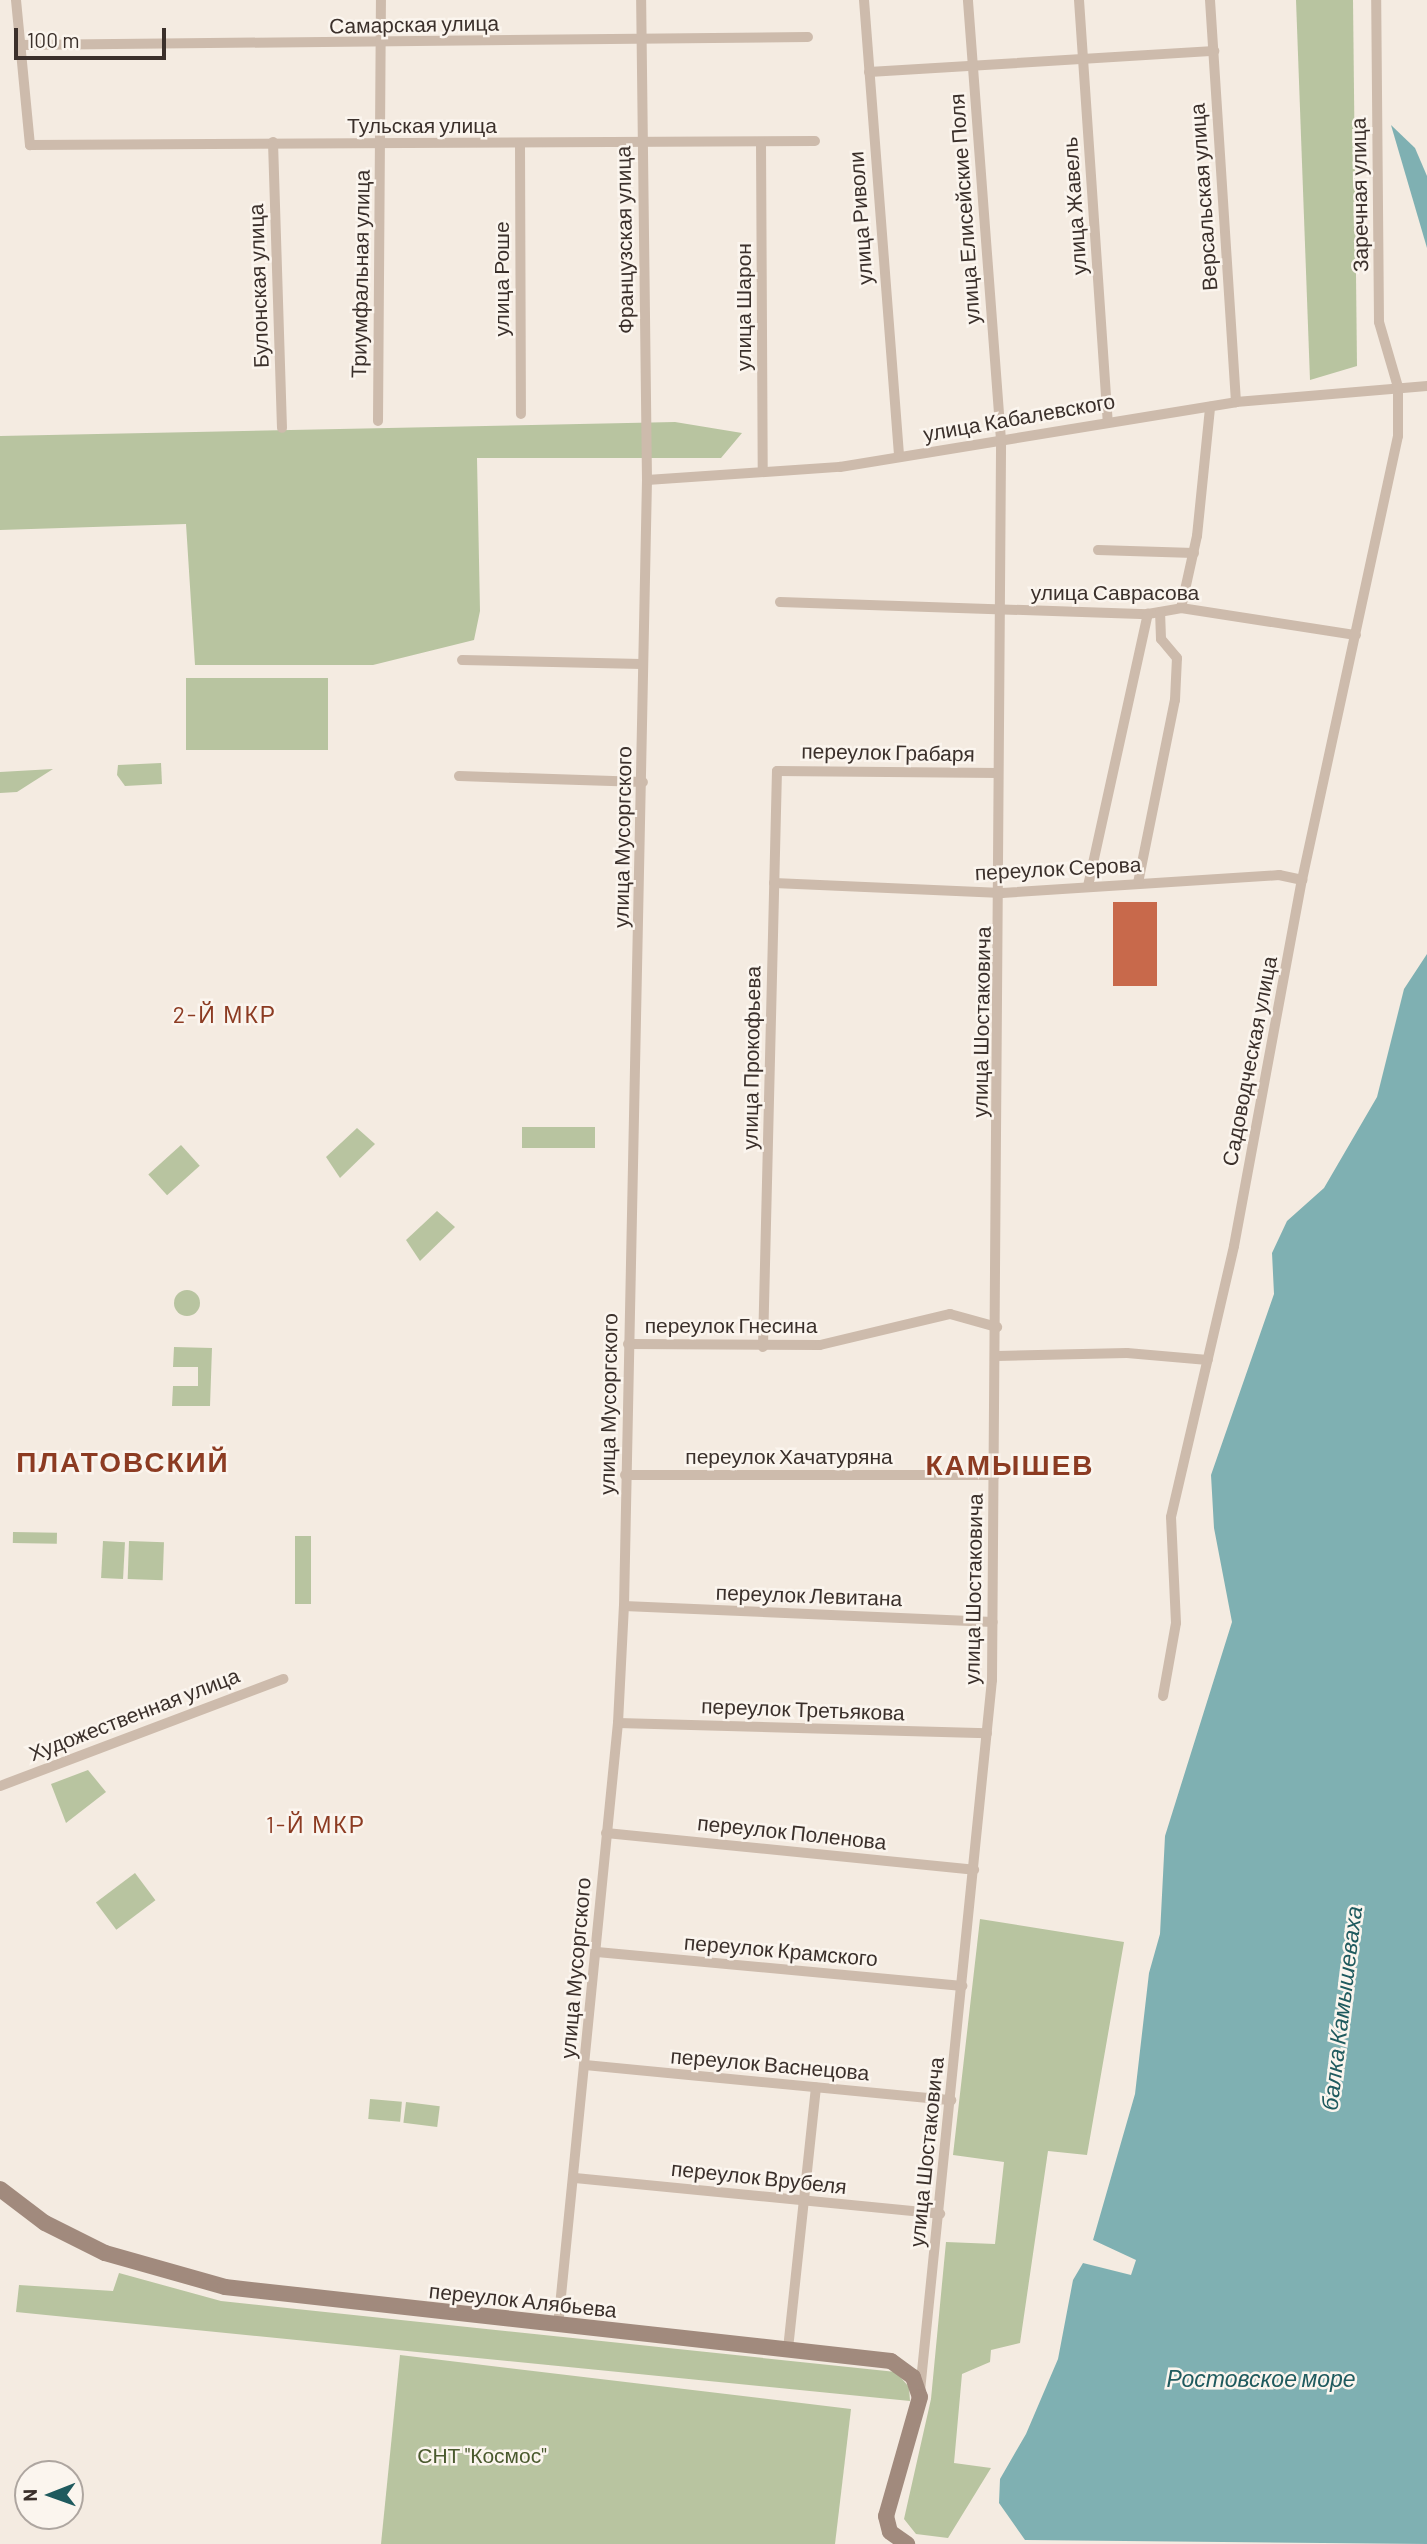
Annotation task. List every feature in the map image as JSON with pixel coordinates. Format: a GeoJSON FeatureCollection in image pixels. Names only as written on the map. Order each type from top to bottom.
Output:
{"type":"FeatureCollection","features":[{"type":"Feature","properties":{"kind":"main road","name":"переулок Алябьева"},"geometry":{"type":"LineString","coordinates":[[0,2189],[45,2223],[105,2253],[246,2291],[891,2361],[913,2377],[920,2397]]}},
{"type":"Feature","properties":{"kind":"main road"},"geometry":{"type":"LineString","coordinates":[[904,2544],[890,2532],[886,2516],[920,2397]]}},
{"type":"Feature","properties":{"kind":"street"},"geometry":{"type":"LineString","coordinates":[[16,0],[20,45]]}},
{"type":"Feature","properties":{"kind":"street","name":"Триумфальная улица"},"geometry":{"type":"LineString","coordinates":[[378,421],[381,0]]}},
{"type":"Feature","properties":{"kind":"street","name":"Французская улица"},"geometry":{"type":"LineString","coordinates":[[641,0],[647,480]]}},
{"type":"Feature","properties":{"kind":"street","name":"улица Риволи"},"geometry":{"type":"LineString","coordinates":[[864,0],[895,434],[899,457]]}},
{"type":"Feature","properties":{"kind":"street","name":"улица Елисейские Поля"},"geometry":{"type":"LineString","coordinates":[[968,0],[1001,440]]}},
{"type":"Feature","properties":{"kind":"street","name":"улица Жавель"},"geometry":{"type":"LineString","coordinates":[[1079,0],[1108,415]]}},
{"type":"Feature","properties":{"kind":"street","name":"Версальская улица"},"geometry":{"type":"LineString","coordinates":[[1210,0],[1236,397]]}},
{"type":"Feature","properties":{"kind":"street","name":"Заречная улица"},"geometry":{"type":"LineString","coordinates":[[1376,0],[1379,322],[1398,387],[1398,436]]}},
{"type":"Feature","properties":{"kind":"street","name":"Самарская улица"},"geometry":{"type":"LineString","coordinates":[[20,45],[381,45],[808,37]]}},
{"type":"Feature","properties":{"kind":"street","name":"Тульская улица"},"geometry":{"type":"LineString","coordinates":[[20,45],[30,145],[815,141]]}},
{"type":"Feature","properties":{"kind":"street"},"geometry":{"type":"LineString","coordinates":[[869,72],[973,68],[1214,51]]}},
{"type":"Feature","properties":{"kind":"street","name":"Булонская улица"},"geometry":{"type":"LineString","coordinates":[[273,142],[282,428]]}},
{"type":"Feature","properties":{"kind":"street","name":"улица Шарон"},"geometry":{"type":"LineString","coordinates":[[761,142],[763,472]]}},
{"type":"Feature","properties":{"kind":"street","name":"улица Роше"},"geometry":{"type":"LineString","coordinates":[[520,144],[521,414]]}},
{"type":"Feature","properties":{"kind":"street","name":"улица Кабалевского"},"geometry":{"type":"LineString","coordinates":[[647,480],[763,472],[899,457],[1001,440],[1108,415],[1210,407],[1236,397],[1427,386]]}},
{"type":"Feature","properties":{"kind":"street"},"geometry":{"type":"LineString","coordinates":[[1181,608],[1194,553],[1210,407]]}},
{"type":"Feature","properties":{"kind":"street","name":"Садоводческая улица"},"geometry":{"type":"LineString","coordinates":[[1163,1696],[1176,1623],[1171,1517],[1208,1360],[1302,880],[1398,436]]}},
{"type":"Feature","properties":{"kind":"street","name":"улица Шостаковича"},"geometry":{"type":"LineString","coordinates":[[920,2397],[987,1733],[992,1622],[1002,894],[998,773],[1001,440]]}},
{"type":"Feature","properties":{"kind":"street","name":"улица Мусоргского"},"geometry":{"type":"LineString","coordinates":[[558,2326],[575,2178],[618,1723],[624,1606],[643,782],[642,664],[647,480]]}},
{"type":"Feature","properties":{"kind":"street"},"geometry":{"type":"LineString","coordinates":[[1098,550],[1194,553]]}},
{"type":"Feature","properties":{"kind":"street","name":"улица Саврасова"},"geometry":{"type":"LineString","coordinates":[[780,602],[1148,614],[1181,608],[1356,635]]}},
{"type":"Feature","properties":{"kind":"street"},"geometry":{"type":"LineString","coordinates":[[1138,883],[1175,701],[1177,658],[1161,639],[1160,611]]}},
{"type":"Feature","properties":{"kind":"street"},"geometry":{"type":"LineString","coordinates":[[1088,886],[1148,614]]}},
{"type":"Feature","properties":{"kind":"street"},"geometry":{"type":"LineString","coordinates":[[461,660],[642,664]]}},
{"type":"Feature","properties":{"kind":"street","name":"переулок Грабаря"},"geometry":{"type":"LineString","coordinates":[[777,771],[998,773]]}},
{"type":"Feature","properties":{"kind":"street","name":"улица Прокофьева"},"geometry":{"type":"LineString","coordinates":[[763,1347],[777,771]]}},
{"type":"Feature","properties":{"kind":"street"},"geometry":{"type":"LineString","coordinates":[[459,776],[643,782]]}},
{"type":"Feature","properties":{"kind":"street","name":"переулок Серова"},"geometry":{"type":"LineString","coordinates":[[774,883],[1002,894],[1279,875],[1302,880]]}},
{"type":"Feature","properties":{"kind":"street","name":"переулок Гнесина"},"geometry":{"type":"LineString","coordinates":[[628,1344],[763,1347],[820,1345],[950,1314],[997,1327]]}},
{"type":"Feature","properties":{"kind":"street"},"geometry":{"type":"LineString","coordinates":[[997,1356],[1127,1353],[1208,1360]]}},
{"type":"Feature","properties":{"kind":"street","name":"переулок Хачатуряна"},"geometry":{"type":"LineString","coordinates":[[625,1475],[995,1475]]}},
{"type":"Feature","properties":{"kind":"street","name":"переулок Левитана"},"geometry":{"type":"LineString","coordinates":[[624,1606],[992,1622]]}},
{"type":"Feature","properties":{"kind":"street","name":"Художественная улица"},"geometry":{"type":"LineString","coordinates":[[0,1786],[283,1679]]}},
{"type":"Feature","properties":{"kind":"street","name":"переулок Третьякова"},"geometry":{"type":"LineString","coordinates":[[618,1723],[987,1733]]}},
{"type":"Feature","properties":{"kind":"street","name":"переулок Поленова"},"geometry":{"type":"LineString","coordinates":[[606,1833],[974,1870]]}},
{"type":"Feature","properties":{"kind":"street","name":"переулок Крамского"},"geometry":{"type":"LineString","coordinates":[[597,1952],[962,1986]]}},
{"type":"Feature","properties":{"kind":"street","name":"переулок Васнецова"},"geometry":{"type":"LineString","coordinates":[[585,2066],[951,2100]]}},
{"type":"Feature","properties":{"kind":"street"},"geometry":{"type":"LineString","coordinates":[[788,2349],[816,2087]]}},
{"type":"Feature","properties":{"kind":"street","name":"переулок Врубеля"},"geometry":{"type":"LineString","coordinates":[[575,2178],[940,2214]]}},
{"type":"Feature","properties":{"kind":"green space"},"geometry":{"type":"Polygon","coordinates":[[[1296,0],[1353,0],[1357,366],[1310,380],[1296,0]]]}},
{"type":"Feature","properties":{"kind":"green space"},"geometry":{"type":"Polygon","coordinates":[[[675,422],[742,433],[721,458],[477,458],[480,611],[474,640],[373,665],[195,665],[186,524],[0,530],[0,436],[675,422]]]}},
{"type":"Feature","properties":{"kind":"green space"},"geometry":{"type":"Polygon","coordinates":[[[186,678],[328,678],[328,750],[186,750],[186,678]]]}},
{"type":"Feature","properties":{"kind":"green space"},"geometry":{"type":"Polygon","coordinates":[[[161,763],[162,784],[125,786],[117,775],[118,765],[161,763]]]}},
{"type":"Feature","properties":{"kind":"green space"},"geometry":{"type":"Polygon","coordinates":[[[53,769],[17,792],[0,793],[0,772],[53,769]]]}},
{"type":"Feature","properties":{"kind":"green space"},"geometry":{"type":"Polygon","coordinates":[[[522,1127],[595,1127],[595,1148],[522,1148],[522,1127]]]}},
{"type":"Feature","properties":{"kind":"green space"},"geometry":{"type":"Polygon","coordinates":[[[357,1128],[375,1144],[340,1178],[326,1157],[357,1128]]]}},
{"type":"Feature","properties":{"kind":"green space"},"geometry":{"type":"Polygon","coordinates":[[[181,1145],[200,1166],[167,1195],[148,1174],[181,1145]]]}},
{"type":"Feature","properties":{"kind":"green space"},"geometry":{"type":"Polygon","coordinates":[[[437,1211],[455,1227],[420,1261],[406,1240],[437,1211]]]}},
{"type":"Feature","properties":{"kind":"green space"},"geometry":{"type":"Polygon","coordinates":[[[187,1290],[197,1293],[200,1303],[197,1313],[187,1316],[177,1313],[174,1303],[177,1293],[187,1290]]]}},
{"type":"Feature","properties":{"kind":"green space"},"geometry":{"type":"Polygon","coordinates":[[[174,1347],[212,1348],[210,1406],[172,1406],[173,1386],[198,1386],[198,1367],[173,1367],[174,1347]]]}},
{"type":"Feature","properties":{"kind":"green space"},"geometry":{"type":"Polygon","coordinates":[[[13,1532],[57,1533],[57,1544],[13,1543],[13,1532]]]}},
{"type":"Feature","properties":{"kind":"green space"},"geometry":{"type":"Polygon","coordinates":[[[295,1536],[311,1536],[311,1604],[295,1604],[295,1536]]]}},
{"type":"Feature","properties":{"kind":"green space"},"geometry":{"type":"Polygon","coordinates":[[[103,1541],[125,1542],[123,1579],[101,1578],[103,1541]]]}},
{"type":"Feature","properties":{"kind":"green space"},"geometry":{"type":"Polygon","coordinates":[[[129,1541],[164,1542],[163,1580],[128,1579],[129,1541]]]}},
{"type":"Feature","properties":{"kind":"green space"},"geometry":{"type":"Polygon","coordinates":[[[88,1770],[106,1792],[66,1823],[51,1784],[88,1770]]]}},
{"type":"Feature","properties":{"kind":"green space"},"geometry":{"type":"Polygon","coordinates":[[[135,1873],[155,1900],[116,1930],[96,1902],[135,1873]]]}},
{"type":"Feature","properties":{"kind":"green space"},"geometry":{"type":"Polygon","coordinates":[[[980,1919],[1124,1942],[1087,2155],[1048,2151],[1020,2343],[991,2350],[990,2362],[962,2374],[954,2463],[991,2468],[948,2538],[916,2534],[904,2519],[931,2399],[946,2242],[995,2244],[1004,2162],[953,2155],[980,1919]]]}},
{"type":"Feature","properties":{"kind":"green space"},"geometry":{"type":"Polygon","coordinates":[[[370,2099],[402,2102],[400,2122],[368,2119],[370,2099]]]}},
{"type":"Feature","properties":{"kind":"green space"},"geometry":{"type":"Polygon","coordinates":[[[406,2102],[440,2106],[437,2127],[403,2123],[406,2102]]]}},
{"type":"Feature","properties":{"kind":"green space"},"geometry":{"type":"Polygon","coordinates":[[[119,2273],[221,2301],[896,2372],[909,2387],[910,2401],[16,2312],[19,2285],[113,2291],[119,2273]]]}},
{"type":"Feature","properties":{"kind":"green space","name":"СНТ \"Космос\""},"geometry":{"type":"Polygon","coordinates":[[[400,2355],[851,2409],[835,2544],[381,2544],[400,2355]]]}},
{"type":"Feature","properties":{"kind":"water"},"geometry":{"type":"Polygon","coordinates":[[[1391,125],[1415,148],[1427,176],[1427,248],[1391,125]]]}},
{"type":"Feature","properties":{"kind":"water","name":"Ростовское море"},"geometry":{"type":"Polygon","coordinates":[[[1427,954],[1427,2544],[1025,2540],[999,2503],[1000,2479],[1026,2434],[1058,2359],[1073,2280],[1083,2263],[1131,2275],[1136,2260],[1093,2240],[1135,2094],[1149,1973],[1160,1934],[1165,1836],[1232,1622],[1214,1528],[1211,1475],[1274,1294],[1272,1253],[1287,1221],[1324,1188],[1377,1097],[1404,989],[1427,954]]]}},
{"type":"Feature","properties":{"kind":"building"},"geometry":{"type":"Polygon","coordinates":[[[1113,902],[1157,902],[1157,986],[1113,986],[1113,902]]]}},
{"type":"Feature","properties":{"kind":"district","name":"2-Й МКР"},"geometry":{"type":"Point","coordinates":[225,1014]}},
{"type":"Feature","properties":{"kind":"district","name":"ПЛАТОВСКИЙ"},"geometry":{"type":"Point","coordinates":[123,1461]}},
{"type":"Feature","properties":{"kind":"district","name":"КАМЫШЕВ"},"geometry":{"type":"Point","coordinates":[1010,1464]}},
{"type":"Feature","properties":{"kind":"district","name":"1-Й МКР"},"geometry":{"type":"Point","coordinates":[316,1824]}},
{"type":"Feature","properties":{"kind":"water label","name":"балка Камышеваха"},"geometry":{"type":"Point","coordinates":[1341,2008]}}]}
